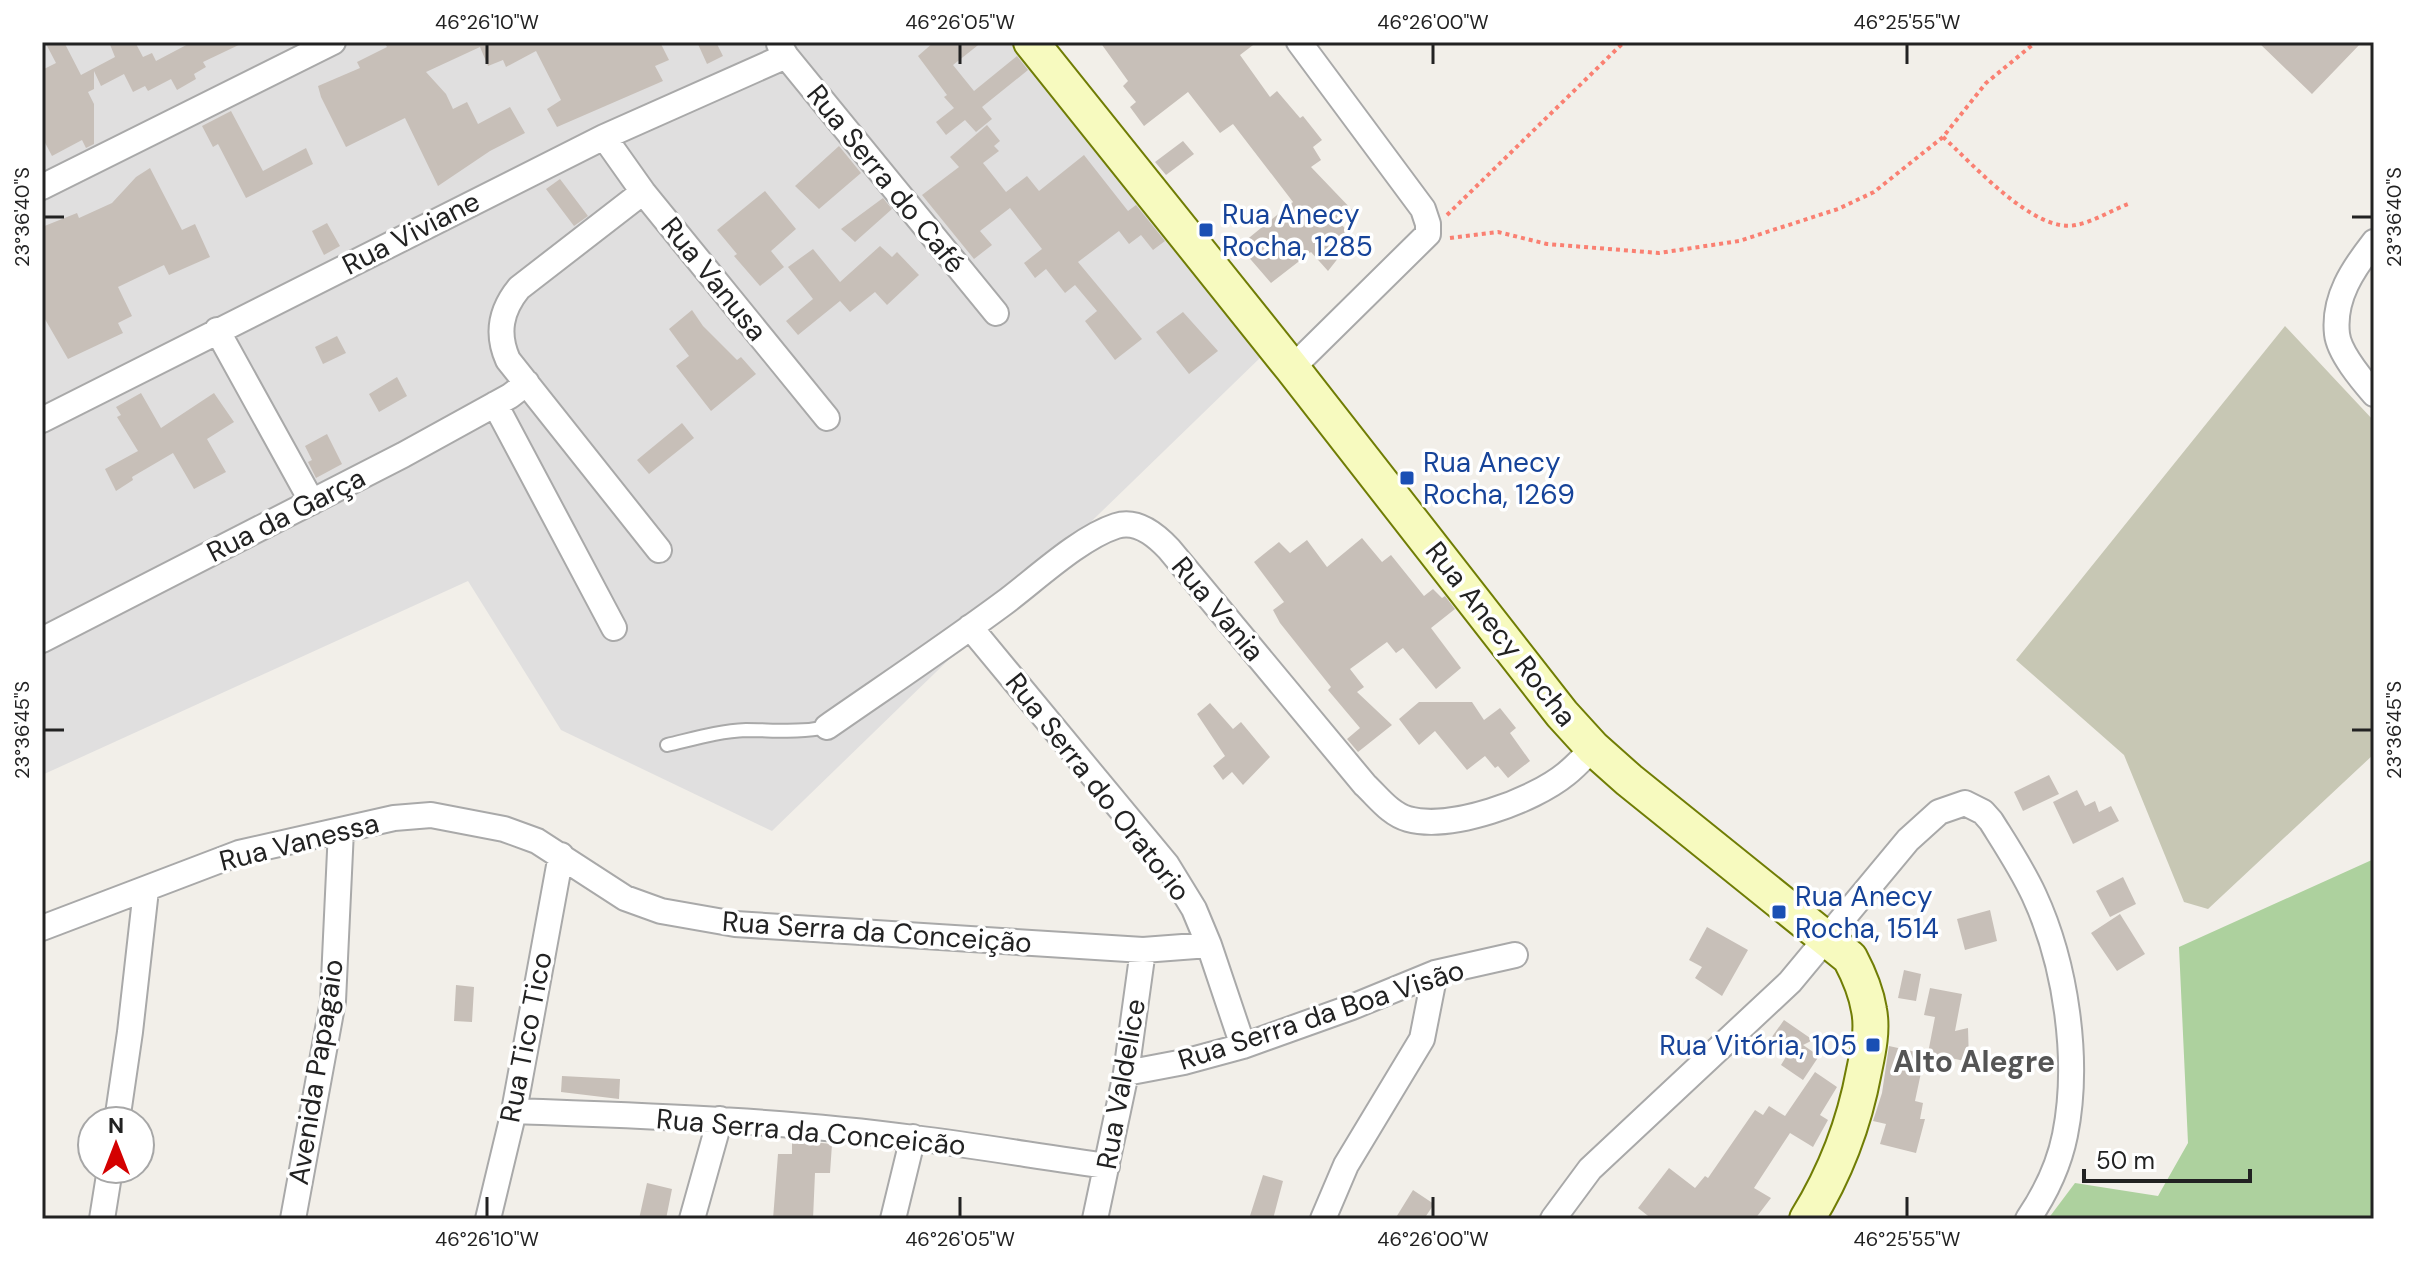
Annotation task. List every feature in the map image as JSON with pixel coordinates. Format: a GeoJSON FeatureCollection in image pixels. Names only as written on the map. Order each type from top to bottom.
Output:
{"type":"FeatureCollection","features":[{"type":"Feature","properties":{"kind":"street"},"geometry":{"type":"LineString","coordinates":[[42,187],[333,42]]}},
{"type":"Feature","properties":{"kind":"street","name":"Rua Anecy Rocha"},"geometry":{"type":"LineString","coordinates":[[1031,42],[1292,368],[1562,714],[1593,748],[1629,780],[1850,958],[1864,985],[1870,1012],[1870,1032],[1858,1103],[1845,1146],[1826,1188],[1807,1219]]}},
{"type":"Feature","properties":{"kind":"street"},"geometry":{"type":"LineString","coordinates":[[1292,368],[1428,234],[1423,209],[1299,42]]}},
{"type":"Feature","properties":{"kind":"street","name":"Rua Viviane"},"geometry":{"type":"LineString","coordinates":[[42,420],[782,49]]}},
{"type":"Feature","properties":{"kind":"street","name":"Rua Serra do Café"},"geometry":{"type":"LineString","coordinates":[[782,49],[996,313]]}},
{"type":"Feature","properties":{"kind":"street","name":"Rua Vanusa"},"geometry":{"type":"LineString","coordinates":[[604,137],[643,192],[827,418]]}},
{"type":"Feature","properties":{"kind":"street"},"geometry":{"type":"LineString","coordinates":[[643,192],[519,288],[507,302],[500,333],[508,360],[659,550]]}},
{"type":"Feature","properties":{"kind":"street"},"geometry":{"type":"LineString","coordinates":[[2374,242],[2340,295],[2337,336],[2355,370],[2374,394]]}},
{"type":"Feature","properties":{"kind":"street"},"geometry":{"type":"LineString","coordinates":[[217,330],[312,502]]}},
{"type":"Feature","properties":{"kind":"street","name":"Rua da Garça"},"geometry":{"type":"LineString","coordinates":[[42,640],[312,502],[495,404],[527,383]]}},
{"type":"Feature","properties":{"kind":"street"},"geometry":{"type":"LineString","coordinates":[[495,404],[614,628]]}},
{"type":"Feature","properties":{"kind":"street","name":"Rua Vania"},"geometry":{"type":"LineString","coordinates":[[827,727],[970,627],[1071,551],[1117,525],[1134,525],[1149,532],[1169,549],[1365,785],[1389,809],[1406,818],[1447,822],[1512,803],[1564,776],[1593,748]]}},
{"type":"Feature","properties":{"kind":"street","name":"Rua Serra do Oratorio"},"geometry":{"type":"LineString","coordinates":[[970,627],[1167,865],[1194,909],[1243,1046]]}},
{"type":"Feature","properties":{"kind":"street"},"geometry":{"type":"LineString","coordinates":[[1553,1219],[1590,1169],[1790,982],[1908,840],[1939,812],[1965,803],[1983,812],[1991,821],[2034,894],[2047,927],[2070,1037],[2071,1076],[2065,1136],[2046,1191],[2028,1219]]}},
{"type":"Feature","properties":{"kind":"street","name":"Rua Vanessa"},"geometry":{"type":"LineString","coordinates":[[42,928],[239,853],[394,818],[431,815],[504,829],[537,841],[561,855]]}},
{"type":"Feature","properties":{"kind":"street","name":"Avenida Papagaio"},"geometry":{"type":"LineString","coordinates":[[293,1219],[333,1001],[341,830]]}},
{"type":"Feature","properties":{"kind":"street","name":"Rua Serra da Conceição"},"geometry":{"type":"LineString","coordinates":[[561,855],[625,898],[661,911],[735,924],[1143,950],[1209,945]]}},
{"type":"Feature","properties":{"kind":"street","name":"Rua Tico Tico"},"geometry":{"type":"LineString","coordinates":[[488,1219],[514,1111],[561,855]]}},
{"type":"Feature","properties":{"kind":"street"},"geometry":{"type":"LineString","coordinates":[[119,1105],[146,890]]}},
{"type":"Feature","properties":{"kind":"street","name":"Rua Valdelice"},"geometry":{"type":"LineString","coordinates":[[1095,1219],[1126,1073],[1143,950]]}},
{"type":"Feature","properties":{"kind":"street","name":"Rua Serra da Boa Visão"},"geometry":{"type":"LineString","coordinates":[[1126,1073],[1243,1046],[1435,973],[1515,955]]}},
{"type":"Feature","properties":{"kind":"street"},"geometry":{"type":"LineString","coordinates":[[1323,1219],[1346,1165],[1422,1039],[1435,973]]}},
{"type":"Feature","properties":{"kind":"street","name":"Rua Serra da Conceicão"},"geometry":{"type":"LineString","coordinates":[[514,1111],[720,1119],[913,1137],[1107,1166]]}},
{"type":"Feature","properties":{"kind":"street"},"geometry":{"type":"LineString","coordinates":[[692,1219],[720,1119]]}},
{"type":"Feature","properties":{"kind":"street"},"geometry":{"type":"LineString","coordinates":[[893,1219],[913,1137]]}},
{"type":"Feature","properties":{"kind":"street"},"geometry":{"type":"LineString","coordinates":[[102,1219],[107,1185]]}},
{"type":"Feature","properties":{"kind":"lane"},"geometry":{"type":"LineString","coordinates":[[667,745],[746,730],[794,732],[827,727]]}},
{"type":"Feature","properties":{"kind":"path"},"geometry":{"type":"LineString","coordinates":[[1428,234],[1624,42]]}},
{"type":"Feature","properties":{"kind":"path"},"geometry":{"type":"LineString","coordinates":[[1428,234],[1450,238],[1498,232],[1547,244],[1659,253],[1739,241],[1838,209],[1874,192],[1943,137],[1986,83],[2036,42]]}},
{"type":"Feature","properties":{"kind":"path"},"geometry":{"type":"LineString","coordinates":[[1943,137],[2021,207],[2055,225],[2075,226],[2128,204]]}},
{"type":"Feature","properties":{"kind":"shaded area"},"geometry":{"type":"Polygon","coordinates":[[[42,42],[1021,42],[1262,356],[772,831],[561,730],[468,581],[42,775],[42,42]]]}},
{"type":"Feature","properties":{"kind":"shaded area"},"geometry":{"type":"Polygon","coordinates":[[[2285,326],[2374,421],[2374,754],[2208,909],[2184,902],[2124,755],[2016,660],[2285,326]]]}},
{"type":"Feature","properties":{"kind":"green space"},"geometry":{"type":"Polygon","coordinates":[[[2374,859],[2374,1219],[2048,1219],[2075,1183],[2158,1196],[2188,1143],[2179,947],[2374,859]]]}},
{"type":"Feature","properties":{"kind":"building"},"geometry":{"type":"Polygon","coordinates":[[[45,42],[64,42],[81,75],[115,57],[109,42],[135,42],[143,57],[152,53],[156,61],[192,42],[245,42],[203,62],[206,67],[194,74],[196,79],[177,90],[171,79],[148,91],[145,86],[133,92],[124,74],[101,86],[94,71],[94,89],[88,92],[94,104],[94,144],[86,148],[82,140],[52,156],[42,137],[42,70],[56,63],[45,42]]]}},
{"type":"Feature","properties":{"kind":"building"},"geometry":{"type":"Polygon","coordinates":[[[384,42],[660,42],[669,60],[655,66],[663,81],[557,127],[547,109],[561,100],[536,51],[506,67],[503,60],[488,66],[480,47],[426,72],[446,94],[453,109],[467,102],[478,124],[510,107],[525,133],[490,151],[438,186],[405,118],[346,147],[321,97],[318,86],[360,68],[357,62],[387,47],[384,42]]]}},
{"type":"Feature","properties":{"kind":"building"},"geometry":{"type":"Polygon","coordinates":[[[697,42],[716,42],[723,56],[707,64],[697,42]]]}},
{"type":"Feature","properties":{"kind":"building"},"geometry":{"type":"Polygon","coordinates":[[[934,42],[982,42],[953,65],[974,91],[1017,56],[1028,70],[982,107],[992,119],[976,132],[965,120],[946,135],[936,122],[954,108],[918,56],[934,42]]]}},
{"type":"Feature","properties":{"kind":"building"},"geometry":{"type":"Polygon","coordinates":[[[1100,42],[1257,42],[1240,55],[1270,97],[1277,91],[1322,140],[1313,147],[1321,160],[1311,167],[1355,213],[1341,224],[1354,238],[1328,271],[1311,252],[1271,283],[1239,246],[1293,202],[1233,124],[1220,133],[1188,92],[1144,126],[1130,107],[1136,102],[1123,86],[1128,81],[1100,42]]]}},
{"type":"Feature","properties":{"kind":"building"},"geometry":{"type":"Polygon","coordinates":[[[2258,42],[2362,42],[2312,94],[2258,42]]]}},
{"type":"Feature","properties":{"kind":"building"},"geometry":{"type":"Polygon","coordinates":[[[231,111],[263,171],[306,148],[313,164],[246,198],[218,144],[213,147],[202,126],[231,111]]]}},
{"type":"Feature","properties":{"kind":"building"},"geometry":{"type":"Polygon","coordinates":[[[987,125],[1000,141],[994,146],[999,151],[983,163],[1006,192],[1027,176],[1039,191],[1084,155],[1128,211],[1136,205],[1165,241],[1153,250],[1141,235],[1129,244],[1119,231],[1078,262],[1142,339],[1115,360],[1085,321],[1097,311],[1075,285],[1065,293],[1046,269],[1035,278],[1024,263],[1042,249],[1010,208],[980,231],[992,245],[974,259],[922,195],[959,167],[950,157],[987,125]]]}},
{"type":"Feature","properties":{"kind":"building"},"geometry":{"type":"Polygon","coordinates":[[[1183,141],[1194,154],[1166,175],[1155,162],[1183,141]]]}},
{"type":"Feature","properties":{"kind":"building"},"geometry":{"type":"Polygon","coordinates":[[[839,146],[861,173],[819,209],[795,186],[839,146]]]}},
{"type":"Feature","properties":{"kind":"building"},"geometry":{"type":"Polygon","coordinates":[[[150,168],[182,230],[195,224],[210,257],[169,275],[164,265],[118,287],[132,316],[118,323],[123,333],[68,359],[42,314],[42,227],[77,213],[79,218],[112,203],[136,177],[150,168]]]}},
{"type":"Feature","properties":{"kind":"building"},"geometry":{"type":"Polygon","coordinates":[[[560,179],[588,216],[574,226],[546,189],[560,179]]]}},
{"type":"Feature","properties":{"kind":"building"},"geometry":{"type":"Polygon","coordinates":[[[765,191],[796,229],[771,251],[784,267],[760,286],[717,230],[765,191]]]}},
{"type":"Feature","properties":{"kind":"building"},"geometry":{"type":"Polygon","coordinates":[[[883,198],[892,209],[855,242],[841,229],[883,198]]]}},
{"type":"Feature","properties":{"kind":"building"},"geometry":{"type":"Polygon","coordinates":[[[327,223],[340,246],[324,255],[312,231],[327,223]]]}},
{"type":"Feature","properties":{"kind":"building"},"geometry":{"type":"Polygon","coordinates":[[[880,246],[892,257],[897,252],[919,275],[887,305],[875,292],[850,312],[840,301],[798,335],[786,321],[813,299],[788,267],[813,249],[840,282],[880,246]]]}},
{"type":"Feature","properties":{"kind":"building"},"geometry":{"type":"Polygon","coordinates":[[[692,310],[703,326],[737,360],[741,357],[756,374],[711,411],[676,366],[689,356],[669,329],[692,310]]]}},
{"type":"Feature","properties":{"kind":"building"},"geometry":{"type":"Polygon","coordinates":[[[1183,312],[1218,351],[1189,374],[1156,332],[1183,312]]]}},
{"type":"Feature","properties":{"kind":"building"},"geometry":{"type":"Polygon","coordinates":[[[337,336],[346,353],[323,364],[315,347],[337,336]]]}},
{"type":"Feature","properties":{"kind":"building"},"geometry":{"type":"Polygon","coordinates":[[[397,377],[407,396],[379,412],[369,394],[397,377]]]}},
{"type":"Feature","properties":{"kind":"building"},"geometry":{"type":"Polygon","coordinates":[[[141,393],[161,428],[214,393],[234,422],[207,439],[226,472],[194,489],[173,453],[132,477],[133,480],[116,491],[105,469],[138,451],[117,417],[121,415],[116,407],[141,393]]]}},
{"type":"Feature","properties":{"kind":"building"},"geometry":{"type":"Polygon","coordinates":[[[682,423],[694,438],[649,474],[637,460],[682,423]]]}},
{"type":"Feature","properties":{"kind":"building"},"geometry":{"type":"Polygon","coordinates":[[[327,434],[342,464],[316,478],[305,446],[327,434]]]}},
{"type":"Feature","properties":{"kind":"building"},"geometry":{"type":"Polygon","coordinates":[[[1362,538],[1382,562],[1391,555],[1424,596],[1433,589],[1442,598],[1445,596],[1455,609],[1431,628],[1461,668],[1436,689],[1403,648],[1396,653],[1387,642],[1350,669],[1364,687],[1357,692],[1392,725],[1358,752],[1347,739],[1360,728],[1328,690],[1331,687],[1280,623],[1273,610],[1284,602],[1254,562],[1279,542],[1290,553],[1307,540],[1327,567],[1362,538]]]}},
{"type":"Feature","properties":{"kind":"building"},"geometry":{"type":"Polygon","coordinates":[[[1419,702],[1472,702],[1484,720],[1500,708],[1516,728],[1510,733],[1530,761],[1508,778],[1485,756],[1467,770],[1435,731],[1419,745],[1399,719],[1419,702]]]}},
{"type":"Feature","properties":{"kind":"building"},"geometry":{"type":"Polygon","coordinates":[[[1210,703],[1233,729],[1241,722],[1270,757],[1243,785],[1232,772],[1223,780],[1213,766],[1225,756],[1197,714],[1210,703]]]}},
{"type":"Feature","properties":{"kind":"building"},"geometry":{"type":"Polygon","coordinates":[[[2049,775],[2059,794],[2023,811],[2014,792],[2049,775]]]}},
{"type":"Feature","properties":{"kind":"building"},"geometry":{"type":"Polygon","coordinates":[[[2077,790],[2085,806],[2095,801],[2099,812],[2111,806],[2119,821],[2073,844],[2053,802],[2077,790]]]}},
{"type":"Feature","properties":{"kind":"building"},"geometry":{"type":"Polygon","coordinates":[[[2123,877],[2136,904],[2110,917],[2096,891],[2123,877]]]}},
{"type":"Feature","properties":{"kind":"building"},"geometry":{"type":"Polygon","coordinates":[[[1990,910],[1997,941],[1965,950],[1957,919],[1990,910]]]}},
{"type":"Feature","properties":{"kind":"building"},"geometry":{"type":"Polygon","coordinates":[[[2120,914],[2145,954],[2117,971],[2091,933],[2120,914]]]}},
{"type":"Feature","properties":{"kind":"building"},"geometry":{"type":"Polygon","coordinates":[[[1707,927],[1748,950],[1722,996],[1695,978],[1702,967],[1689,960],[1707,927]]]}},
{"type":"Feature","properties":{"kind":"building"},"geometry":{"type":"Polygon","coordinates":[[[1904,970],[1921,974],[1916,1001],[1898,998],[1904,970]]]}},
{"type":"Feature","properties":{"kind":"building"},"geometry":{"type":"Polygon","coordinates":[[[456,985],[474,987],[472,1022],[454,1021],[456,985]]]}},
{"type":"Feature","properties":{"kind":"building"},"geometry":{"type":"Polygon","coordinates":[[[1930,988],[1962,994],[1955,1031],[1968,1028],[1969,1062],[1928,1053],[1935,1017],[1924,1015],[1930,988]]]}},
{"type":"Feature","properties":{"kind":"building"},"geometry":{"type":"Polygon","coordinates":[[[1784,1020],[1813,1040],[1803,1045],[1819,1056],[1803,1080],[1781,1065],[1789,1052],[1787,1054],[1769,1041],[1784,1020]]]}},
{"type":"Feature","properties":{"kind":"building"},"geometry":{"type":"Polygon","coordinates":[[[1889,1046],[1925,1054],[1915,1101],[1923,1103],[1920,1119],[1925,1119],[1916,1153],[1880,1144],[1886,1124],[1873,1121],[1882,1093],[1889,1046]]]}},
{"type":"Feature","properties":{"kind":"building"},"geometry":{"type":"Polygon","coordinates":[[[1815,1072],[1837,1087],[1820,1115],[1828,1120],[1813,1147],[1790,1133],[1754,1188],[1771,1198],[1755,1219],[1652,1219],[1638,1208],[1669,1168],[1695,1188],[1705,1176],[1708,1178],[1755,1110],[1763,1115],[1769,1106],[1785,1116],[1815,1072]]]}},
{"type":"Feature","properties":{"kind":"building"},"geometry":{"type":"Polygon","coordinates":[[[562,1076],[620,1079],[619,1099],[561,1092],[562,1076]]]}},
{"type":"Feature","properties":{"kind":"building"},"geometry":{"type":"Polygon","coordinates":[[[792,1140],[832,1144],[830,1173],[815,1173],[813,1219],[773,1219],[778,1154],[792,1154],[792,1140]]]}},
{"type":"Feature","properties":{"kind":"building"},"geometry":{"type":"Polygon","coordinates":[[[1263,1175],[1283,1181],[1273,1219],[1249,1219],[1263,1175]]]}},
{"type":"Feature","properties":{"kind":"building"},"geometry":{"type":"Polygon","coordinates":[[[647,1183],[672,1189],[666,1219],[639,1219],[647,1183]]]}},
{"type":"Feature","properties":{"kind":"building"},"geometry":{"type":"Polygon","coordinates":[[[1413,1190],[1434,1204],[1424,1219],[1395,1219],[1413,1190]]]}},
{"type":"Feature","properties":{"kind":"place","name":"Rua Anecy Rocha, 1285"},"geometry":{"type":"Point","coordinates":[1206,230]}},
{"type":"Feature","properties":{"kind":"place","name":"Rua Anecy Rocha, 1269"},"geometry":{"type":"Point","coordinates":[1407,478]}},
{"type":"Feature","properties":{"kind":"place","name":"Rua Anecy Rocha, 1514"},"geometry":{"type":"Point","coordinates":[1779,912]}},
{"type":"Feature","properties":{"kind":"place","name":"Rua Vitória, 105"},"geometry":{"type":"Point","coordinates":[1873,1045]}},
{"type":"Feature","properties":{"kind":"district","name":"Alto Alegre"},"geometry":{"type":"Point","coordinates":[1974,1061]}}]}
